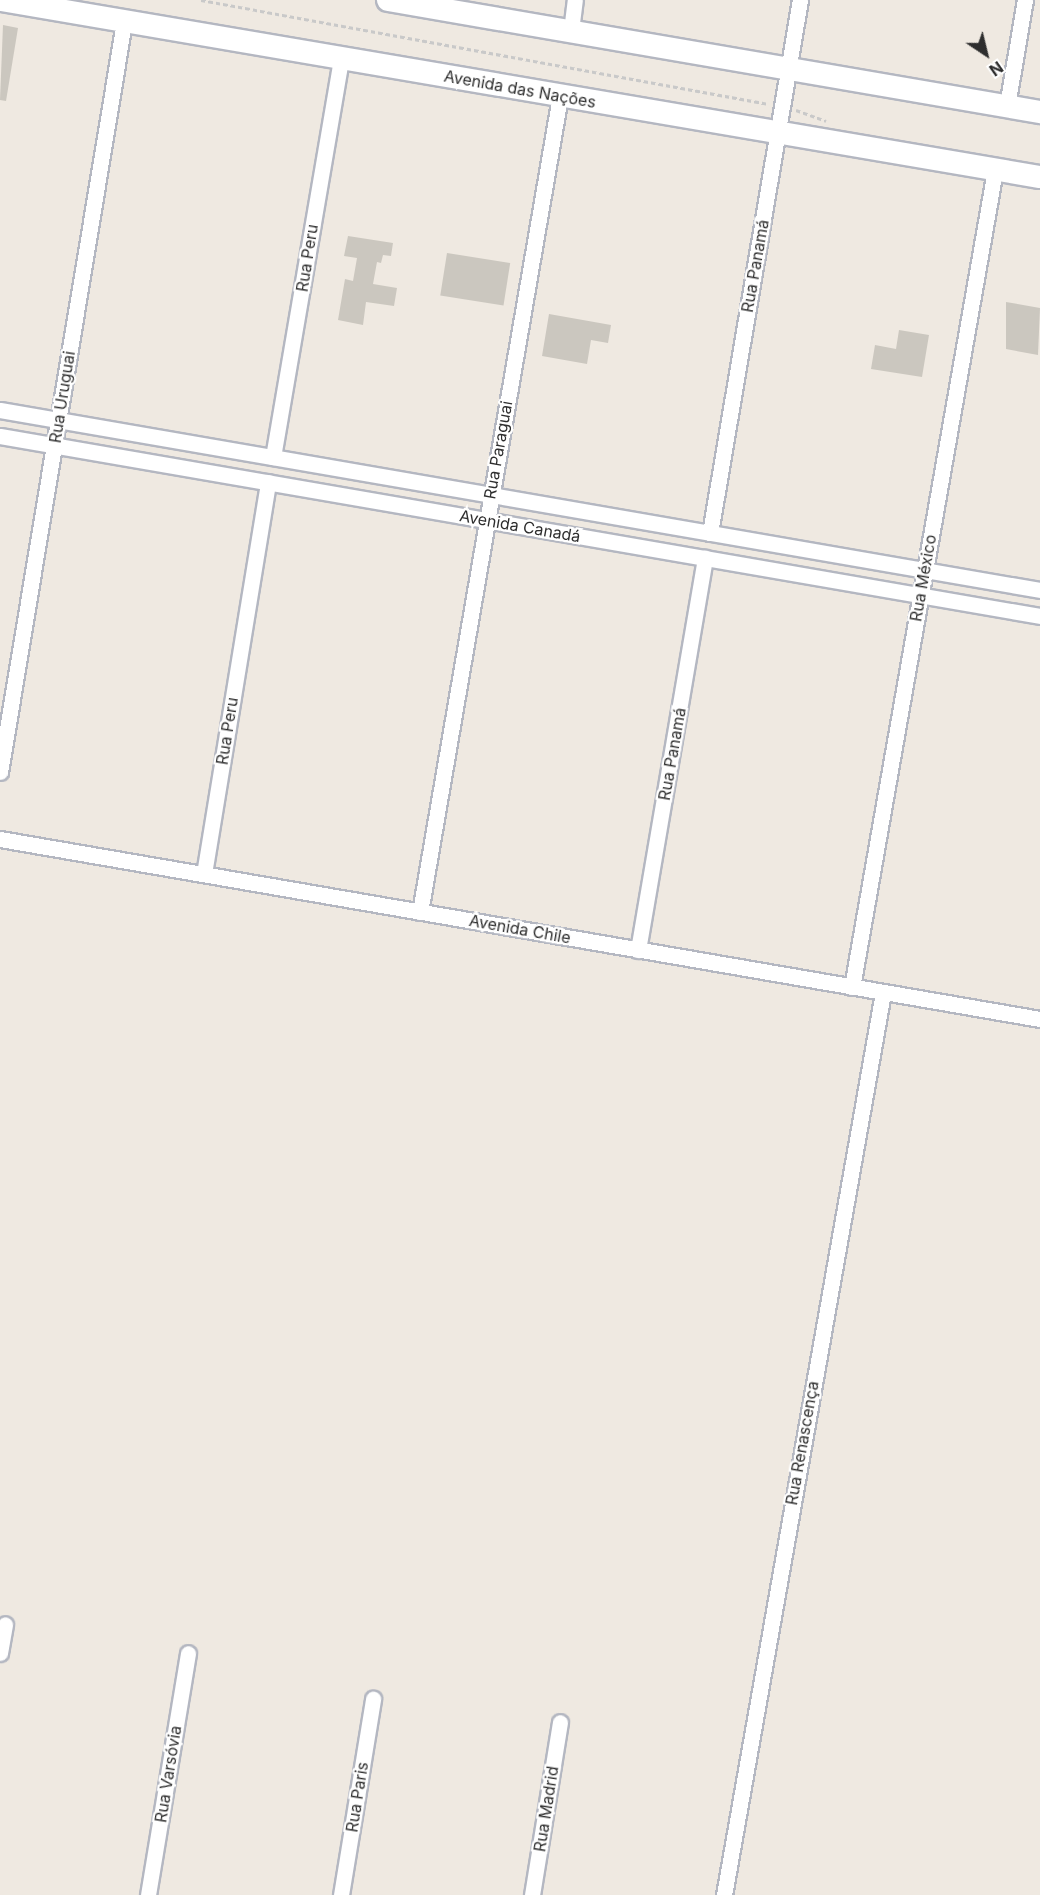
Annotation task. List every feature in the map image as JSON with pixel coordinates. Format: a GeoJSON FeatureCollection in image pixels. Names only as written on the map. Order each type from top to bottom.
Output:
{"type":"FeatureCollection","features":[{"type":"Feature","properties":{"kind":"main road","name":"Avenida das Nações"},"geometry":{"type":"LineString","coordinates":[[1,0],[1040,177]]}},
{"type":"Feature","properties":{"kind":"main road"},"geometry":{"type":"LineString","coordinates":[[388,0],[1040,112]]}},
{"type":"Feature","properties":{"kind":"street"},"geometry":{"type":"LineString","coordinates":[[571,31],[575,0]]}},
{"type":"Feature","properties":{"kind":"street","name":"Rua Panamá"},"geometry":{"type":"LineString","coordinates":[[710,533],[800,0]]}},
{"type":"Feature","properties":{"kind":"street"},"geometry":{"type":"LineString","coordinates":[[1007,106],[1025,0]]}},
{"type":"Feature","properties":{"kind":"street","name":"Rua Uruguai"},"geometry":{"type":"LineString","coordinates":[[0,772],[124,22]]}},
{"type":"Feature","properties":{"kind":"street","name":"Rua Peru"},"geometry":{"type":"LineString","coordinates":[[273,457],[341,59]]}},
{"type":"Feature","properties":{"kind":"street","name":"Rua Paraguai"},"geometry":{"type":"LineString","coordinates":[[420,912],[560,96]]}},
{"type":"Feature","properties":{"kind":"street","name":"Rua México"},"geometry":{"type":"LineString","coordinates":[[852,987],[995,170]]}},
{"type":"Feature","properties":{"kind":"street","name":"Avenida Canadá"},"geometry":{"type":"LineString","coordinates":[[0,410],[1040,590]]}},
{"type":"Feature","properties":{"kind":"street","name":"Avenida Canadá"},"geometry":{"type":"LineString","coordinates":[[0,436],[1040,616]]}},
{"type":"Feature","properties":{"kind":"street","name":"Rua Peru"},"geometry":{"type":"LineString","coordinates":[[204,874],[268,482]]}},
{"type":"Feature","properties":{"kind":"street","name":"Rua Panamá"},"geometry":{"type":"LineString","coordinates":[[638,950],[705,558]]}},
{"type":"Feature","properties":{"kind":"street","name":"Avenida Chile"},"geometry":{"type":"LineString","coordinates":[[0,839],[1040,1020]]}},
{"type":"Feature","properties":{"kind":"street","name":"Rua Renascença"},"geometry":{"type":"LineString","coordinates":[[724,1895],[883,992]]}},
{"type":"Feature","properties":{"kind":"street"},"geometry":{"type":"LineString","coordinates":[[0,1653],[5,1624]]}},
{"type":"Feature","properties":{"kind":"street","name":"Rua Varsóvia"},"geometry":{"type":"LineString","coordinates":[[148,1895],[188,1653]]}},
{"type":"Feature","properties":{"kind":"street","name":"Rua Paris"},"geometry":{"type":"LineString","coordinates":[[341,1895],[372,1699]]}},
{"type":"Feature","properties":{"kind":"street","name":"Rua Madrid"},"geometry":{"type":"LineString","coordinates":[[532,1895],[560,1722]]}},
{"type":"Feature","properties":{"kind":"path"},"geometry":{"type":"LineString","coordinates":[[201,0],[783,107],[835,124]]}},
{"type":"Feature","properties":{"kind":"building"},"geometry":{"type":"Polygon","coordinates":[[[3,25],[18,28],[6,101],[0,100],[3,25]]]}},
{"type":"Feature","properties":{"kind":"building"},"geometry":{"type":"Polygon","coordinates":[[[348,236],[393,243],[391,256],[383,255],[381,263],[377,262],[373,284],[397,288],[394,306],[366,302],[363,325],[338,320],[345,279],[353,281],[357,258],[344,256],[348,236]]]}},
{"type":"Feature","properties":{"kind":"building"},"geometry":{"type":"Polygon","coordinates":[[[447,253],[510,263],[503,305],[440,295],[447,253]]]}},
{"type":"Feature","properties":{"kind":"building"},"geometry":{"type":"Polygon","coordinates":[[[1006,302],[1040,308],[1038,355],[1006,349],[1006,302]]]}},
{"type":"Feature","properties":{"kind":"building"},"geometry":{"type":"Polygon","coordinates":[[[549,314],[611,325],[608,343],[591,340],[587,364],[542,356],[549,314]]]}},
{"type":"Feature","properties":{"kind":"building"},"geometry":{"type":"Polygon","coordinates":[[[899,330],[929,335],[922,377],[871,369],[875,345],[896,349],[899,330]]]}}]}
